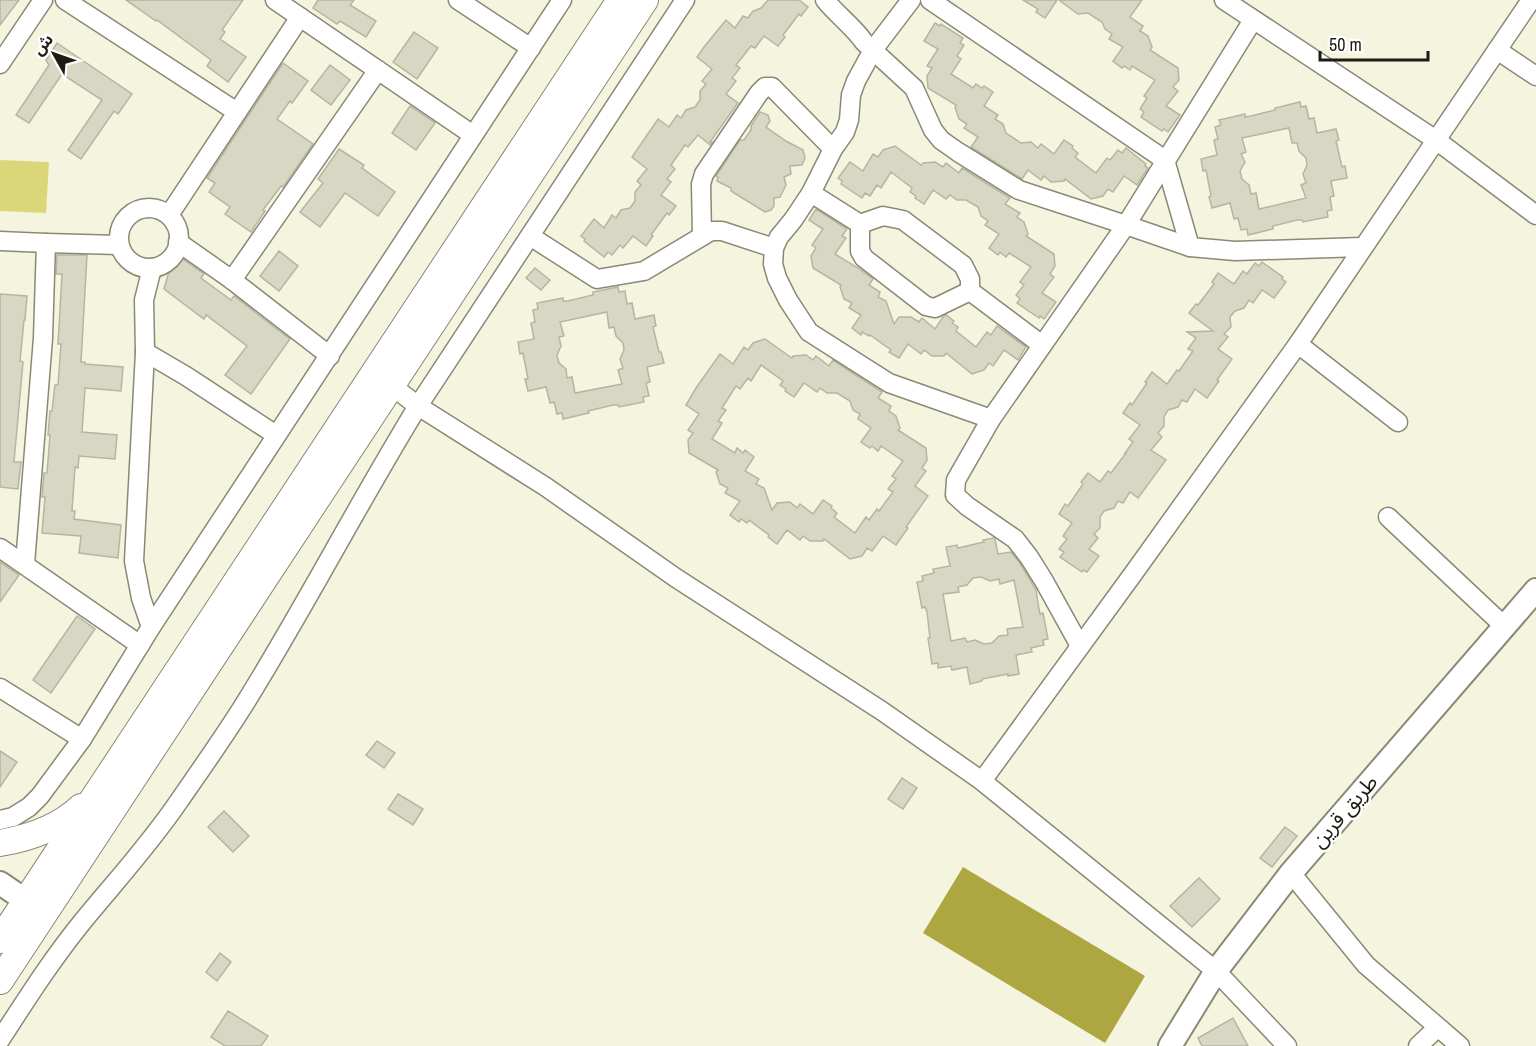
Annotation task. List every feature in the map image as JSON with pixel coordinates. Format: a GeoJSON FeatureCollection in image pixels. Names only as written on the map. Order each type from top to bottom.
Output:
{"type":"FeatureCollection","features":[{"type":"Feature","properties":{"kind":"highway"},"geometry":{"type":"LineString","coordinates":[[35,907],[97,793],[620,0]]}},
{"type":"Feature","properties":{"kind":"highway"},"geometry":{"type":"LineString","coordinates":[[0,981],[10,930],[35,907],[392,386],[645,0]]}},
{"type":"Feature","properties":{"kind":"highway"},"geometry":{"type":"LineString","coordinates":[[0,843],[22,839],[50,828],[75,813],[97,793]]}},
{"type":"Feature","properties":{"kind":"main road","name":"طريق قرين"},"geometry":{"type":"LineString","coordinates":[[1170,1046],[1216,971],[1291,873],[1536,590]]}},
{"type":"Feature","properties":{"kind":"main road"},"geometry":{"type":"LineString","coordinates":[[0,883],[35,907]]}},
{"type":"Feature","properties":{"kind":"street"},"geometry":{"type":"LineString","coordinates":[[0,64],[43,0]]}},
{"type":"Feature","properties":{"kind":"street"},"geometry":{"type":"LineString","coordinates":[[65,0],[237,112]]}},
{"type":"Feature","properties":{"kind":"street"},"geometry":{"type":"LineString","coordinates":[[275,0],[473,135]]}},
{"type":"Feature","properties":{"kind":"street"},"geometry":{"type":"LineString","coordinates":[[458,0],[531,48]]}},
{"type":"Feature","properties":{"kind":"street"},"geometry":{"type":"LineString","coordinates":[[0,820],[13,817],[29,807],[40,796],[82,739],[151,627],[562,0]]}},
{"type":"Feature","properties":{"kind":"street"},"geometry":{"type":"LineString","coordinates":[[0,1040],[42,975],[75,931],[132,863],[177,804],[247,700],[418,406],[685,0]]}},
{"type":"Feature","properties":{"kind":"street"},"geometry":{"type":"LineString","coordinates":[[825,0],[864,42],[914,88],[933,130],[941,140],[1019,190],[1190,247],[1234,251],[1362,247]]}},
{"type":"Feature","properties":{"kind":"street"},"geometry":{"type":"LineString","coordinates":[[911,0],[873,50],[856,81],[851,95],[849,120],[845,132],[833,149],[811,193],[779,237],[774,248],[773,264],[788,300],[809,332],[889,383],[991,419]]}},
{"type":"Feature","properties":{"kind":"street"},"geometry":{"type":"LineString","coordinates":[[930,0],[1165,160],[1190,247]]}},
{"type":"Feature","properties":{"kind":"street"},"geometry":{"type":"LineString","coordinates":[[1224,0],[1436,140],[1536,215]]}},
{"type":"Feature","properties":{"kind":"street"},"geometry":{"type":"LineString","coordinates":[[982,781],[1298,344],[1531,0]]}},
{"type":"Feature","properties":{"kind":"street"},"geometry":{"type":"LineString","coordinates":[[169,215],[300,17]]}},
{"type":"Feature","properties":{"kind":"street"},"geometry":{"type":"LineString","coordinates":[[1080,645],[1029,557],[1015,539],[967,506],[956,495],[956,480],[991,419],[1126,225],[1253,20]]}},
{"type":"Feature","properties":{"kind":"street"},"geometry":{"type":"LineString","coordinates":[[1497,50],[1536,76]]}},
{"type":"Feature","properties":{"kind":"street"},"geometry":{"type":"LineString","coordinates":[[232,279],[378,70]]}},
{"type":"Feature","properties":{"kind":"street"},"geometry":{"type":"LineString","coordinates":[[702,236],[701,184],[704,174],[765,87],[772,87],[833,149]]}},
{"type":"Feature","properties":{"kind":"street"},"geometry":{"type":"LineString","coordinates":[[811,193],[860,224]]}},
{"type":"Feature","properties":{"kind":"street"},"geometry":{"type":"LineString","coordinates":[[152,207],[169,215],[175,222],[178,242],[174,255],[168,261],[160,266],[143,268],[127,260],[119,245],[118,235],[126,218],[133,212],[152,207]]}},
{"type":"Feature","properties":{"kind":"street"},"geometry":{"type":"LineString","coordinates":[[860,224],[883,216],[903,220],[963,265],[969,279],[970,291],[1042,345]]}},
{"type":"Feature","properties":{"kind":"street"},"geometry":{"type":"LineString","coordinates":[[860,224],[860,251],[864,258],[926,306],[935,308],[970,291]]}},
{"type":"Feature","properties":{"kind":"street"},"geometry":{"type":"LineString","coordinates":[[530,236],[597,279],[644,271],[711,231],[722,231],[774,248]]}},
{"type":"Feature","properties":{"kind":"street"},"geometry":{"type":"LineString","coordinates":[[0,241],[119,245]]}},
{"type":"Feature","properties":{"kind":"street"},"geometry":{"type":"LineString","coordinates":[[178,242],[232,279],[330,356]]}},
{"type":"Feature","properties":{"kind":"street"},"geometry":{"type":"LineString","coordinates":[[25,564],[43,338],[46,243]]}},
{"type":"Feature","properties":{"kind":"street"},"geometry":{"type":"LineString","coordinates":[[151,627],[141,598],[134,561],[145,352],[144,300],[152,268]]}},
{"type":"Feature","properties":{"kind":"street"},"geometry":{"type":"LineString","coordinates":[[1298,344],[1398,422]]}},
{"type":"Feature","properties":{"kind":"street"},"geometry":{"type":"LineString","coordinates":[[145,352],[276,435]]}},
{"type":"Feature","properties":{"kind":"street"},"geometry":{"type":"LineString","coordinates":[[392,386],[418,406],[546,487],[676,578],[872,704],[982,781],[1216,971],[1287,1046]]}},
{"type":"Feature","properties":{"kind":"street"},"geometry":{"type":"LineString","coordinates":[[1388,517],[1504,626]]}},
{"type":"Feature","properties":{"kind":"street"},"geometry":{"type":"LineString","coordinates":[[0,548],[140,645]]}},
{"type":"Feature","properties":{"kind":"street"},"geometry":{"type":"LineString","coordinates":[[0,688],[82,739]]}},
{"type":"Feature","properties":{"kind":"street"},"geometry":{"type":"LineString","coordinates":[[1291,873],[1366,965],[1460,1046]]}},
{"type":"Feature","properties":{"kind":"street"},"geometry":{"type":"LineString","coordinates":[[1418,1046],[1437,1028]]}},
{"type":"Feature","properties":{"kind":"shaded area"},"geometry":{"type":"Polygon","coordinates":[[[0,160],[49,162],[46,213],[0,211],[0,160]]]}},
{"type":"Feature","properties":{"kind":"shaded area"},"geometry":{"type":"Polygon","coordinates":[[[963,867],[1145,976],[1105,1043],[923,933],[963,867]]]}},
{"type":"Feature","properties":{"kind":"building"},"geometry":{"type":"Polygon","coordinates":[[[0,0],[19,0],[0,25],[0,0]]]}},
{"type":"Feature","properties":{"kind":"building"},"geometry":{"type":"Polygon","coordinates":[[[126,0],[243,0],[222,30],[225,32],[220,39],[246,57],[228,82],[207,66],[211,60],[126,0]]]}},
{"type":"Feature","properties":{"kind":"building"},"geometry":{"type":"Polygon","coordinates":[[[318,0],[354,0],[350,5],[376,21],[366,37],[340,21],[337,24],[313,8],[318,0]]]}},
{"type":"Feature","properties":{"kind":"building"},"geometry":{"type":"Polygon","coordinates":[[[768,0],[799,0],[808,7],[801,16],[799,14],[783,35],[785,37],[778,46],[764,36],[755,48],[751,46],[736,65],[740,68],[732,78],[736,81],[726,94],[738,103],[710,145],[698,135],[688,147],[685,145],[671,165],[675,169],[667,179],[671,182],[661,195],[676,206],[669,215],[667,213],[646,246],[633,236],[623,248],[620,245],[612,255],[608,252],[604,257],[581,236],[594,219],[604,228],[612,215],[616,218],[621,210],[630,208],[635,201],[635,192],[641,185],[637,181],[647,169],[632,157],[658,119],[669,127],[677,115],[681,118],[686,110],[695,107],[700,100],[700,91],[706,84],[702,81],[712,69],[697,57],[726,20],[735,28],[743,16],[748,18],[753,11],[761,8],[768,0]]]}},
{"type":"Feature","properties":{"kind":"building"},"geometry":{"type":"Polygon","coordinates":[[[1023,0],[1057,0],[1045,18],[1036,12],[1038,9],[1023,0]]]}},
{"type":"Feature","properties":{"kind":"building"},"geometry":{"type":"Polygon","coordinates":[[[1059,0],[1142,0],[1130,17],[1143,26],[1140,31],[1148,36],[1152,47],[1150,50],[1178,68],[1179,80],[1173,87],[1178,91],[1166,106],[1180,115],[1168,132],[1164,129],[1162,131],[1141,117],[1144,112],[1140,109],[1147,98],[1144,96],[1155,80],[1132,66],[1130,70],[1124,66],[1122,68],[1113,61],[1123,47],[1109,39],[1112,34],[1105,29],[1102,22],[1088,13],[1078,14],[1059,0]]]}},
{"type":"Feature","properties":{"kind":"building"},"geometry":{"type":"Polygon","coordinates":[[[935,23],[940,26],[941,24],[963,38],[960,43],[964,45],[957,56],[961,59],[951,74],[973,88],[976,84],[993,92],[984,106],[998,115],[995,119],[1003,124],[1006,133],[1021,143],[1031,142],[1038,148],[1041,144],[1054,154],[1064,140],[1078,153],[1075,157],[1096,173],[1107,158],[1110,160],[1118,150],[1122,153],[1126,148],[1148,168],[1137,185],[1124,176],[1113,192],[1108,189],[1103,196],[1091,199],[1065,179],[1051,182],[1044,176],[1041,180],[1028,170],[1022,179],[971,147],[978,137],[964,128],[967,124],[959,119],[956,105],[928,88],[927,76],[932,68],[927,66],[938,49],[924,41],[935,23]]]}},
{"type":"Feature","properties":{"kind":"building"},"geometry":{"type":"Polygon","coordinates":[[[414,32],[438,48],[417,79],[393,62],[414,32]]]}},
{"type":"Feature","properties":{"kind":"building"},"geometry":{"type":"Polygon","coordinates":[[[57,43],[132,94],[118,114],[114,111],[81,159],[68,150],[102,100],[62,74],[29,123],[16,115],[49,65],[46,60],[57,43]]]}},
{"type":"Feature","properties":{"kind":"building"},"geometry":{"type":"Polygon","coordinates":[[[283,63],[308,81],[277,119],[313,144],[283,187],[281,186],[263,210],[265,211],[251,232],[225,214],[230,207],[209,192],[215,183],[207,178],[283,63]]]}},
{"type":"Feature","properties":{"kind":"building"},"geometry":{"type":"Polygon","coordinates":[[[330,65],[350,80],[331,105],[311,90],[330,65]]]}},
{"type":"Feature","properties":{"kind":"building"},"geometry":{"type":"Polygon","coordinates":[[[1300,102],[1301,107],[1306,106],[1309,119],[1314,118],[1317,133],[1336,129],[1339,140],[1336,141],[1347,178],[1331,181],[1334,196],[1330,197],[1332,210],[1327,211],[1328,217],[1303,222],[1297,220],[1248,235],[1247,229],[1241,230],[1238,218],[1234,219],[1230,203],[1212,208],[1206,170],[1203,171],[1201,159],[1217,155],[1214,140],[1218,139],[1215,127],[1221,125],[1219,120],[1245,114],[1245,117],[1251,116],[1275,110],[1275,108],[1300,102]],[[1289,128],[1242,138],[1246,152],[1241,154],[1245,162],[1240,171],[1242,179],[1249,185],[1251,194],[1256,193],[1259,209],[1306,198],[1301,185],[1306,183],[1303,174],[1307,165],[1306,158],[1299,151],[1297,143],[1292,143],[1289,128]]]}},
{"type":"Feature","properties":{"kind":"building"},"geometry":{"type":"Polygon","coordinates":[[[410,106],[435,123],[416,150],[392,133],[410,106]]]}},
{"type":"Feature","properties":{"kind":"building"},"geometry":{"type":"Polygon","coordinates":[[[760,112],[768,115],[770,121],[766,127],[803,150],[805,158],[802,165],[790,166],[791,174],[784,177],[786,185],[780,197],[774,198],[774,206],[765,212],[717,181],[716,176],[740,140],[744,140],[751,130],[760,112]]]}},
{"type":"Feature","properties":{"kind":"building"},"geometry":{"type":"Polygon","coordinates":[[[895,146],[921,165],[935,162],[943,167],[946,163],[959,173],[962,168],[1010,198],[1005,204],[1020,213],[1017,217],[1024,222],[1028,234],[1026,236],[1054,254],[1055,266],[1050,274],[1054,277],[1042,293],[1056,302],[1044,319],[1017,303],[1020,299],[1016,295],[1024,285],[1020,282],[1031,267],[1009,253],[1006,257],[1000,252],[998,255],[989,248],[999,234],[985,225],[988,221],[981,216],[978,207],[966,200],[957,200],[950,195],[946,199],[933,190],[924,204],[910,192],[912,188],[891,172],[881,188],[877,185],[870,196],[865,193],[862,198],[841,184],[842,181],[838,178],[850,162],[863,171],[873,154],[878,157],[883,150],[895,146]]]}},
{"type":"Feature","properties":{"kind":"building"},"geometry":{"type":"Polygon","coordinates":[[[339,149],[364,165],[362,168],[395,192],[378,216],[345,193],[320,227],[300,212],[323,183],[318,179],[339,149]]]}},
{"type":"Feature","properties":{"kind":"building"},"geometry":{"type":"Polygon","coordinates":[[[816,209],[847,229],[842,236],[846,238],[835,254],[873,279],[869,285],[880,292],[878,297],[886,301],[894,324],[899,317],[911,317],[919,322],[922,318],[935,329],[946,315],[958,327],[956,331],[976,347],[987,332],[991,335],[997,326],[1026,347],[1018,360],[1004,350],[993,366],[989,363],[984,370],[972,374],[946,353],[944,356],[932,356],[924,350],[921,354],[908,344],[899,358],[870,335],[862,332],[861,335],[852,328],[861,315],[849,308],[852,303],[844,299],[841,285],[813,268],[811,256],[816,248],[812,245],[823,229],[809,220],[816,209]]]}},
{"type":"Feature","properties":{"kind":"building"},"geometry":{"type":"Polygon","coordinates":[[[279,251],[298,266],[279,291],[260,276],[279,251]]]}},
{"type":"Feature","properties":{"kind":"building"},"geometry":{"type":"Polygon","coordinates":[[[57,255],[87,255],[81,362],[123,367],[121,391],[85,388],[82,432],[117,435],[115,459],[79,456],[78,468],[75,467],[72,511],[75,511],[74,519],[121,525],[118,558],[79,553],[81,536],[42,533],[45,497],[42,497],[44,473],[47,473],[50,411],[52,411],[55,385],[58,385],[61,344],[58,344],[62,274],[56,274],[57,255]]]}},
{"type":"Feature","properties":{"kind":"building"},"geometry":{"type":"Polygon","coordinates":[[[183,259],[204,274],[201,278],[231,300],[234,296],[290,339],[251,394],[225,375],[247,346],[206,315],[204,319],[164,289],[170,268],[183,259]]]}},
{"type":"Feature","properties":{"kind":"building"},"geometry":{"type":"Polygon","coordinates":[[[1262,262],[1283,277],[1282,279],[1286,282],[1274,298],[1262,290],[1253,303],[1249,300],[1244,308],[1235,311],[1230,317],[1231,327],[1224,334],[1228,337],[1218,349],[1232,359],[1207,398],[1195,389],[1187,402],[1182,400],[1178,407],[1168,410],[1164,417],[1164,426],[1158,433],[1162,437],[1151,450],[1166,460],[1138,498],[1130,492],[1123,503],[1118,501],[1114,508],[1104,511],[1100,517],[1100,528],[1094,534],[1098,538],[1089,549],[1099,556],[1087,572],[1083,570],[1082,572],[1060,557],[1064,552],[1059,549],[1067,539],[1063,536],[1072,523],[1059,514],[1065,504],[1068,506],[1088,473],[1100,482],[1108,471],[1111,473],[1126,453],[1133,442],[1129,439],[1140,425],[1123,413],[1130,403],[1132,405],[1152,372],[1167,384],[1193,351],[1188,349],[1196,338],[1187,332],[1213,331],[1189,313],[1214,284],[1212,282],[1218,273],[1234,284],[1243,271],[1247,274],[1255,263],[1259,266],[1262,262]]]}},
{"type":"Feature","properties":{"kind":"building"},"geometry":{"type":"Polygon","coordinates":[[[535,268],[550,280],[541,290],[526,278],[535,268]]]}},
{"type":"Feature","properties":{"kind":"building"},"geometry":{"type":"Polygon","coordinates":[[[618,287],[619,292],[625,291],[627,304],[632,303],[635,319],[654,315],[656,326],[653,327],[664,363],[647,367],[650,382],[646,383],[649,396],[643,397],[644,402],[619,407],[613,405],[563,419],[562,413],[557,414],[554,402],[550,403],[546,387],[528,391],[523,353],[520,354],[518,342],[534,339],[531,323],[535,322],[533,310],[538,309],[537,303],[563,298],[563,301],[568,301],[593,295],[593,292],[618,287]],[[607,312],[560,322],[564,336],[559,337],[561,346],[557,355],[559,363],[566,369],[567,378],[572,377],[575,393],[622,384],[618,370],[623,368],[620,359],[624,350],[623,343],[616,336],[614,327],[609,328],[607,312]]]}},
{"type":"Feature","properties":{"kind":"building"},"geometry":{"type":"Polygon","coordinates":[[[0,294],[27,296],[20,361],[23,362],[14,462],[21,462],[18,489],[0,487],[0,294]]]}},
{"type":"Feature","properties":{"kind":"building"},"geometry":{"type":"Polygon","coordinates":[[[765,339],[792,358],[806,355],[813,360],[816,356],[829,366],[833,360],[882,392],[878,398],[891,406],[889,411],[896,416],[900,428],[898,430],[926,448],[927,460],[922,468],[926,471],[915,486],[928,496],[896,545],[883,536],[872,551],[867,548],[862,556],[850,559],[824,539],[823,541],[810,541],[803,536],[800,540],[787,530],[777,544],[749,520],[747,523],[741,519],[739,522],[730,515],[740,501],[725,493],[728,488],[720,484],[716,472],[718,470],[689,453],[688,440],[693,433],[688,430],[699,414],[686,405],[720,354],[733,364],[744,347],[748,350],[753,343],[765,339]],[[761,365],[751,381],[748,378],[740,389],[736,386],[722,408],[726,410],[718,421],[722,423],[712,439],[735,453],[737,448],[743,453],[745,450],[754,457],[745,471],[759,479],[756,484],[764,488],[772,510],[777,503],[790,502],[797,508],[800,504],[813,514],[823,500],[837,513],[834,517],[855,533],[866,517],[869,520],[877,509],[879,511],[893,492],[888,489],[896,479],[892,476],[903,461],[881,446],[878,451],[861,442],[871,428],[858,419],[860,414],[853,410],[850,401],[837,393],[827,393],[820,388],[817,392],[804,383],[794,397],[780,385],[783,381],[761,365]]]}},
{"type":"Feature","properties":{"kind":"building"},"geometry":{"type":"Polygon","coordinates":[[[994,538],[998,554],[1011,552],[1020,563],[1036,590],[1040,614],[1043,613],[1048,639],[1043,640],[1044,645],[1031,648],[1032,652],[1016,655],[1019,674],[982,679],[982,681],[970,684],[967,667],[952,670],[951,666],[938,668],[938,663],[932,664],[927,612],[925,607],[922,608],[917,582],[923,581],[922,576],[934,573],[933,569],[950,566],[946,547],[957,545],[958,548],[984,542],[983,540],[994,538]],[[981,577],[973,578],[967,585],[958,587],[959,592],[943,594],[951,641],[965,638],[967,642],[975,640],[984,644],[992,643],[999,636],[1008,635],[1007,629],[1023,627],[1014,580],[1000,584],[999,579],[990,581],[981,577]]]}},
{"type":"Feature","properties":{"kind":"building"},"geometry":{"type":"Polygon","coordinates":[[[0,562],[19,575],[0,602],[0,562]]]}},
{"type":"Feature","properties":{"kind":"building"},"geometry":{"type":"Polygon","coordinates":[[[77,616],[95,629],[51,693],[33,680],[77,616]]]}},
{"type":"Feature","properties":{"kind":"building"},"geometry":{"type":"Polygon","coordinates":[[[377,741],[395,753],[384,768],[366,755],[377,741]]]}},
{"type":"Feature","properties":{"kind":"building"},"geometry":{"type":"Polygon","coordinates":[[[0,751],[17,762],[0,787],[0,751]]]}},
{"type":"Feature","properties":{"kind":"building"},"geometry":{"type":"Polygon","coordinates":[[[902,778],[917,788],[903,809],[888,799],[902,778]]]}},
{"type":"Feature","properties":{"kind":"building"},"geometry":{"type":"Polygon","coordinates":[[[398,794],[423,809],[413,825],[388,809],[398,794]]]}},
{"type":"Feature","properties":{"kind":"building"},"geometry":{"type":"Polygon","coordinates":[[[224,811],[249,836],[233,852],[208,827],[224,811]]]}},
{"type":"Feature","properties":{"kind":"building"},"geometry":{"type":"Polygon","coordinates":[[[1285,827],[1297,836],[1272,867],[1260,858],[1285,827]]]}},
{"type":"Feature","properties":{"kind":"building"},"geometry":{"type":"Polygon","coordinates":[[[1199,878],[1220,899],[1192,927],[1170,906],[1199,878]]]}},
{"type":"Feature","properties":{"kind":"building"},"geometry":{"type":"Polygon","coordinates":[[[220,953],[231,962],[217,981],[206,972],[220,953]]]}},
{"type":"Feature","properties":{"kind":"building"},"geometry":{"type":"Polygon","coordinates":[[[228,1011],[268,1036],[261,1046],[225,1046],[211,1037],[228,1011]]]}},
{"type":"Feature","properties":{"kind":"building"},"geometry":{"type":"Polygon","coordinates":[[[1233,1018],[1248,1046],[1202,1046],[1198,1038],[1233,1018]]]}}]}
